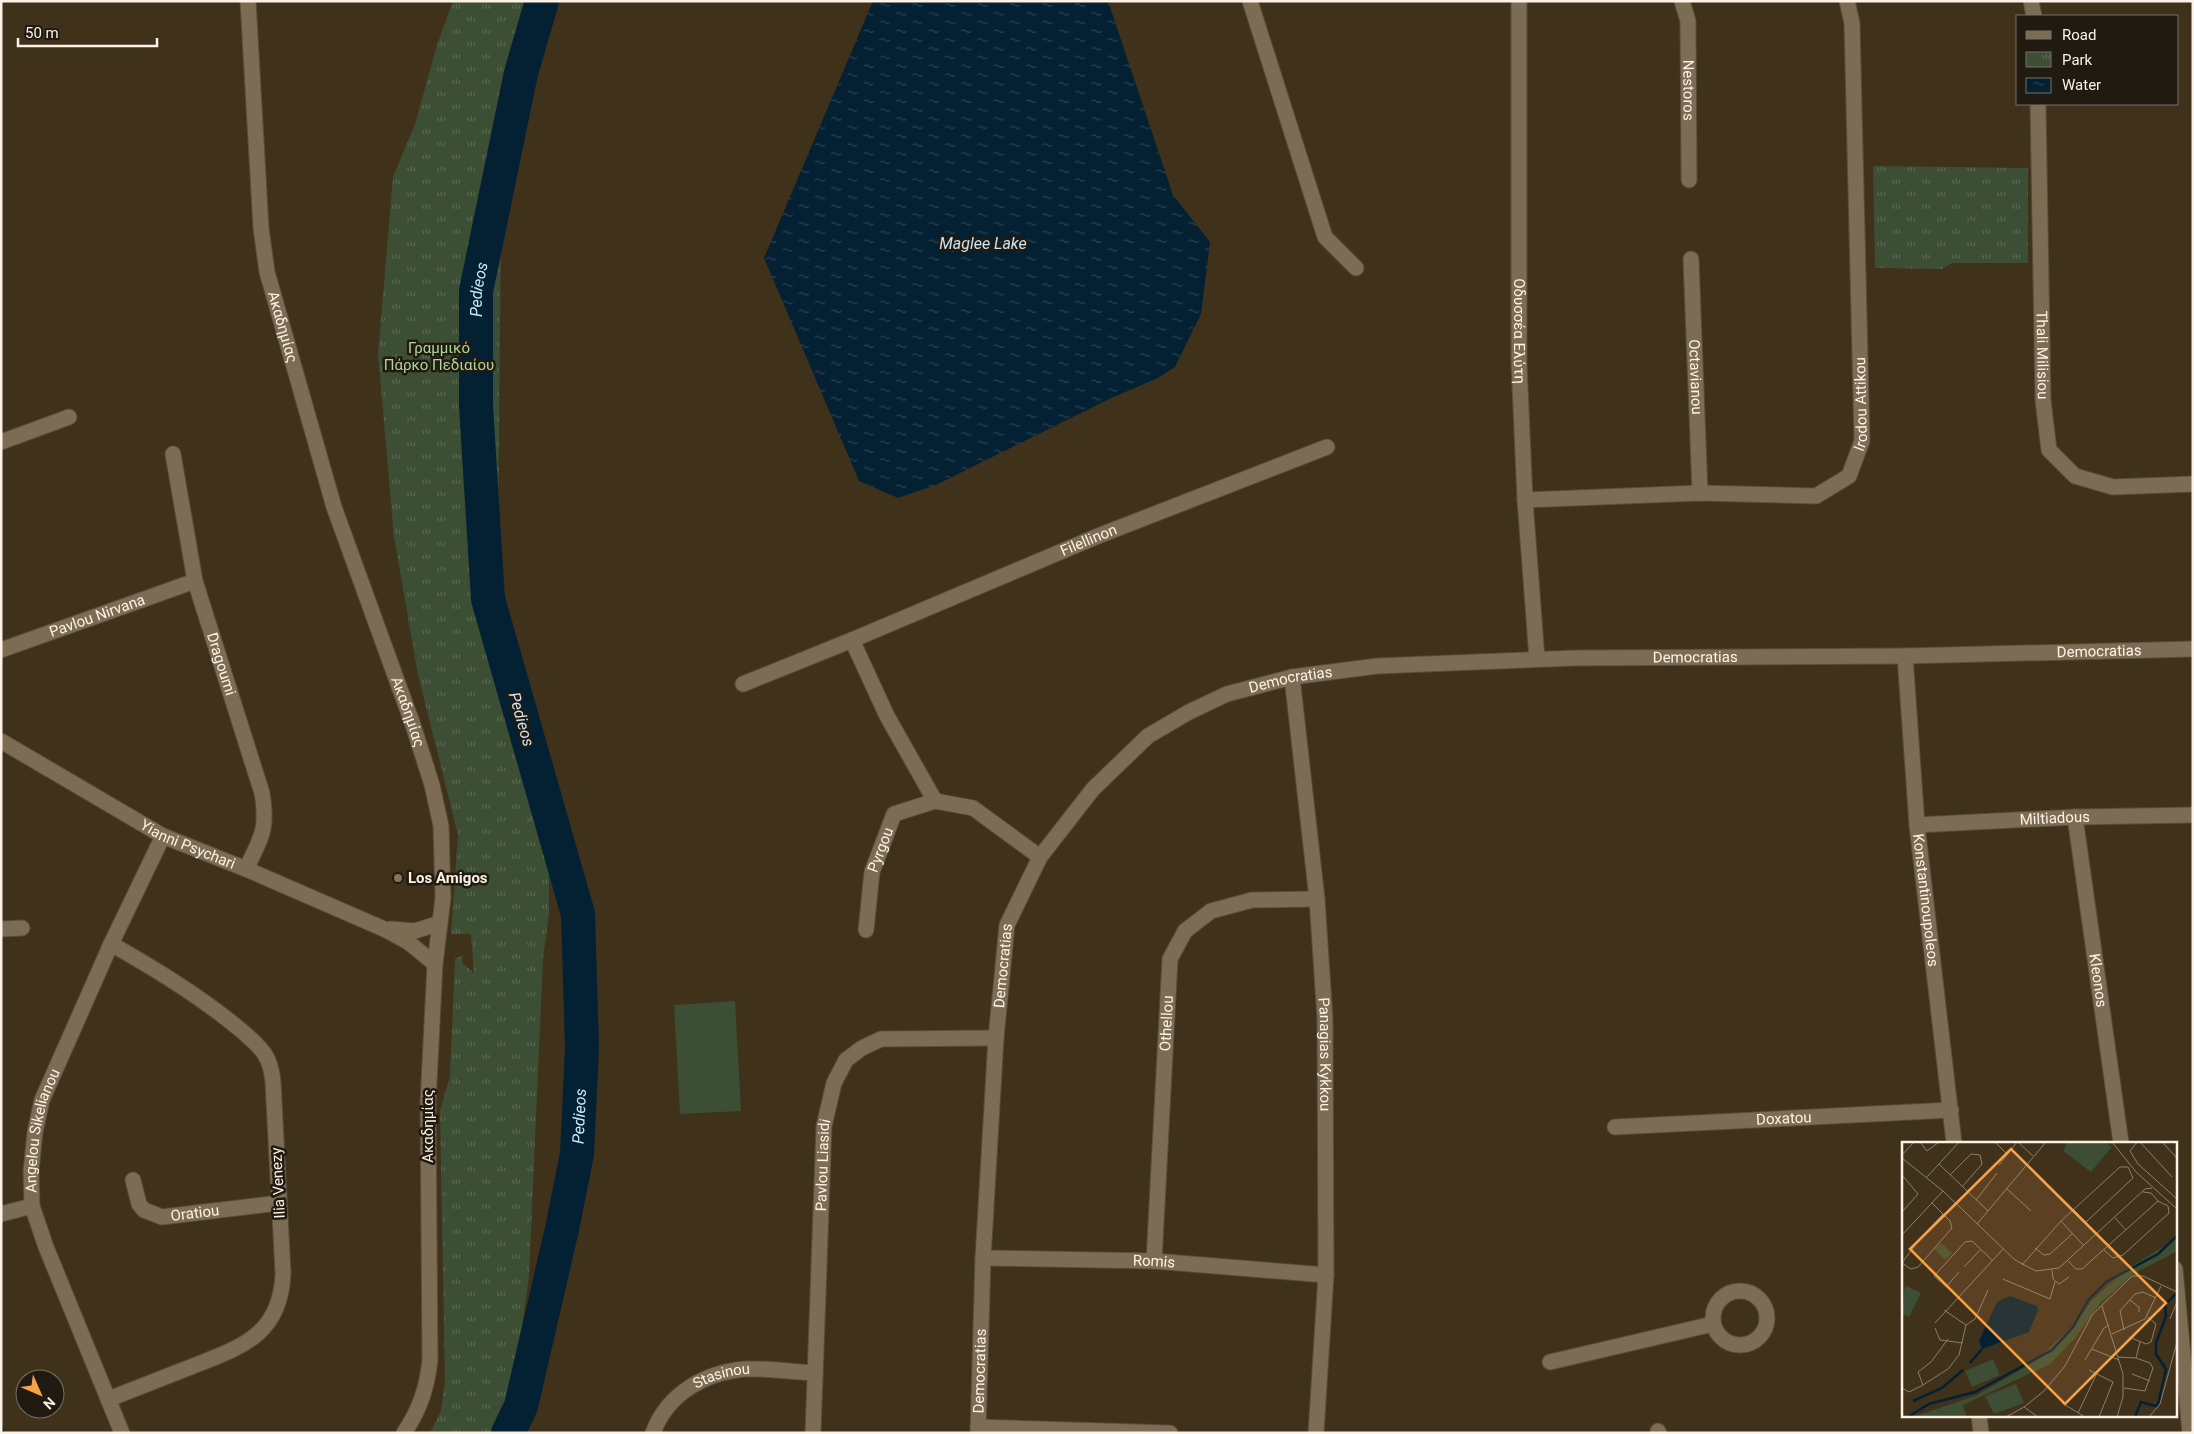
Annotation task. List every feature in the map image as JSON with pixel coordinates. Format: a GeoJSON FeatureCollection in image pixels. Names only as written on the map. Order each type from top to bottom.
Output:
{"type":"FeatureCollection","features":[{"type":"Feature","properties":{"kind":"street","name":"Ακαδημίας"},"geometry":{"type":"LineString","coordinates":[[248,1],[261,228],[267,272],[334,507],[413,725],[432,785],[441,826],[442,898],[435,964],[428,1103],[430,1360],[428,1384],[421,1404],[404,1433]]}},
{"type":"Feature","properties":{"kind":"street"},"geometry":{"type":"LineString","coordinates":[[1250,1],[1325,237],[1356,268]]}},
{"type":"Feature","properties":{"kind":"street","name":"Οδυσσέα Ελύτη"},"geometry":{"type":"LineString","coordinates":[[1519,1],[1519,354],[1525,500],[1537,659]]}},
{"type":"Feature","properties":{"kind":"street","name":"Nestoros"},"geometry":{"type":"LineString","coordinates":[[1682,1],[1688,21],[1689,180]]}},
{"type":"Feature","properties":{"kind":"street","name":"Irodou Attikou"},"geometry":{"type":"LineString","coordinates":[[1525,500],[1700,493],[1816,496],[1849,476],[1862,441],[1852,23],[1847,1]]}},
{"type":"Feature","properties":{"kind":"street"},"geometry":{"type":"LineString","coordinates":[[2031,1],[2034,15]]}},
{"type":"Feature","properties":{"kind":"street","name":"Thali Milisiou"},"geometry":{"type":"LineString","coordinates":[[2038,105],[2043,400],[2049,450],[2074,476],[2113,487],[2193,484]]}},
{"type":"Feature","properties":{"kind":"street","name":"Octavianou"},"geometry":{"type":"LineString","coordinates":[[1691,259],[1700,493]]}},
{"type":"Feature","properties":{"kind":"street"},"geometry":{"type":"LineString","coordinates":[[1,442],[68,417]]}},
{"type":"Feature","properties":{"kind":"street","name":"Filellinon"},"geometry":{"type":"LineString","coordinates":[[742,684],[852,640],[1098,536],[1326,447]]}},
{"type":"Feature","properties":{"kind":"street","name":"Dragoumi"},"geometry":{"type":"LineString","coordinates":[[173,454],[195,581],[262,792],[266,815],[264,827],[246,869]]}},
{"type":"Feature","properties":{"kind":"street","name":"Pavlou Nirvana"},"geometry":{"type":"LineString","coordinates":[[1,650],[195,581]]}},
{"type":"Feature","properties":{"kind":"street"},"geometry":{"type":"LineString","coordinates":[[852,640],[887,716],[935,801]]}},
{"type":"Feature","properties":{"kind":"street","name":"Democratias"},"geometry":{"type":"LineString","coordinates":[[978,1430],[983,1258],[996,1038],[1007,925],[1040,857],[1093,789],[1148,736],[1189,712],[1227,694],[1292,677],[1377,666],[1537,659],[1905,656],[2193,649]]}},
{"type":"Feature","properties":{"kind":"street","name":"Konstantinoupoleos"},"geometry":{"type":"LineString","coordinates":[[1905,656],[1916,825],[1954,1142]]}},
{"type":"Feature","properties":{"kind":"street","name":"Panagias Kykkou"},"geometry":{"type":"LineString","coordinates":[[1292,677],[1318,899],[1325,1020],[1326,1275],[1316,1433]]}},
{"type":"Feature","properties":{"kind":"street","name":"Yianni Psychari"},"geometry":{"type":"LineString","coordinates":[[1,742],[163,836],[246,869],[384,929],[408,942],[435,964]]}},
{"type":"Feature","properties":{"kind":"street","name":"Pyrgou"},"geometry":{"type":"LineString","coordinates":[[866,930],[872,872],[894,814],[935,801],[973,808],[1040,857]]}},
{"type":"Feature","properties":{"kind":"street","name":"Miltiadous"},"geometry":{"type":"LineString","coordinates":[[1916,825],[2075,817],[2193,815]]}},
{"type":"Feature","properties":{"kind":"street","name":"Kleonos"},"geometry":{"type":"LineString","coordinates":[[2075,817],[2121,1142]]}},
{"type":"Feature","properties":{"kind":"street","name":"Angelou Sikelianou"},"geometry":{"type":"LineString","coordinates":[[122,1433],[46,1247],[32,1206],[31,1171],[35,1132],[42,1100],[111,944],[163,836]]}},
{"type":"Feature","properties":{"kind":"street","name":"Othellou"},"geometry":{"type":"LineString","coordinates":[[1154,1261],[1170,959],[1184,931],[1210,911],[1252,900],[1318,899]]}},
{"type":"Feature","properties":{"kind":"street","name":"Yianni Psychari"},"geometry":{"type":"LineString","coordinates":[[384,929],[415,931],[440,923]]}},
{"type":"Feature","properties":{"kind":"street"},"geometry":{"type":"LineString","coordinates":[[1,929],[22,928]]}},
{"type":"Feature","properties":{"kind":"street","name":"Ilia Venezy"},"geometry":{"type":"LineString","coordinates":[[109,1399],[241,1347],[261,1330],[276,1309],[282,1290],[271,1066],[257,1044],[196,994],[161,971],[111,944]]}},
{"type":"Feature","properties":{"kind":"street","name":"Pavlou Liasidi"},"geometry":{"type":"LineString","coordinates":[[813,1433],[824,1126],[834,1082],[846,1060],[862,1048],[882,1039],[996,1038]]}},
{"type":"Feature","properties":{"kind":"street","name":"Doxatou"},"geometry":{"type":"LineString","coordinates":[[1615,1127],[1951,1110]]}},
{"type":"Feature","properties":{"kind":"street","name":"Oratiou"},"geometry":{"type":"LineString","coordinates":[[133,1180],[139,1204],[144,1210],[162,1217],[279,1203]]}},
{"type":"Feature","properties":{"kind":"street"},"geometry":{"type":"LineString","coordinates":[[1,1214],[32,1206]]}},
{"type":"Feature","properties":{"kind":"street","name":"Romis"},"geometry":{"type":"LineString","coordinates":[[983,1258],[1154,1261],[1326,1275]]}},
{"type":"Feature","properties":{"kind":"street"},"geometry":{"type":"LineString","coordinates":[[2176,1275],[2188,1365],[2190,1433]]}},
{"type":"Feature","properties":{"kind":"street"},"geometry":{"type":"LineString","coordinates":[[1550,1362],[1714,1324]]}},
{"type":"Feature","properties":{"kind":"street","name":"Stasinou"},"geometry":{"type":"LineString","coordinates":[[653,1433],[658,1416],[675,1398],[694,1383],[720,1374],[746,1369],[815,1373]]}},
{"type":"Feature","properties":{"kind":"street"},"geometry":{"type":"LineString","coordinates":[[1979,1416],[1981,1433]]}},
{"type":"Feature","properties":{"kind":"street"},"geometry":{"type":"LineString","coordinates":[[978,1430],[1170,1433]]}},
{"type":"Feature","properties":{"kind":"green space","name":"Γραμμικό Πάρκο Πεδιαίου"},"geometry":{"type":"Polygon","coordinates":[[[453,1],[532,1],[511,78],[501,226],[497,640],[530,798],[549,865],[549,913],[543,959],[529,1276],[512,1399],[499,1433],[430,1433],[441,1411],[445,1381],[440,1111],[450,1076],[455,959],[463,955],[462,963],[474,973],[471,934],[451,934],[458,835],[418,675],[394,537],[378,354],[393,177],[415,124],[437,45],[453,1]]]}},
{"type":"Feature","properties":{"kind":"green space"},"geometry":{"type":"Polygon","coordinates":[[[1873,166],[2028,168],[2028,263],[1952,263],[1942,269],[1875,268],[1873,166]]]}},
{"type":"Feature","properties":{"kind":"green space"},"geometry":{"type":"Polygon","coordinates":[[[735,1001],[741,1111],[680,1114],[674,1005],[735,1001]]]}},
{"type":"Feature","properties":{"kind":"water","name":"Maglee Lake"},"geometry":{"type":"Polygon","coordinates":[[[873,1],[1108,1],[1173,195],[1210,242],[1201,314],[1175,367],[1158,378],[1109,399],[938,484],[898,498],[859,481],[764,258],[873,1]]]}},
{"type":"Feature","properties":{"kind":"waterway","name":"Pedieos"},"geometry":{"type":"LineString","coordinates":[[508,1433],[521,1406],[562,1229],[577,1154],[582,1048],[578,914],[488,599],[476,406],[476,291],[521,73],[542,1]]}},
{"type":"Feature","properties":{"kind":"waterway"},"geometry":{"type":"LineString","coordinates":[[1,1429],[2,1433]]}},
{"type":"Feature","properties":{"kind":"place","name":"Los Amigos"},"geometry":{"type":"Point","coordinates":[398,878]}}]}
